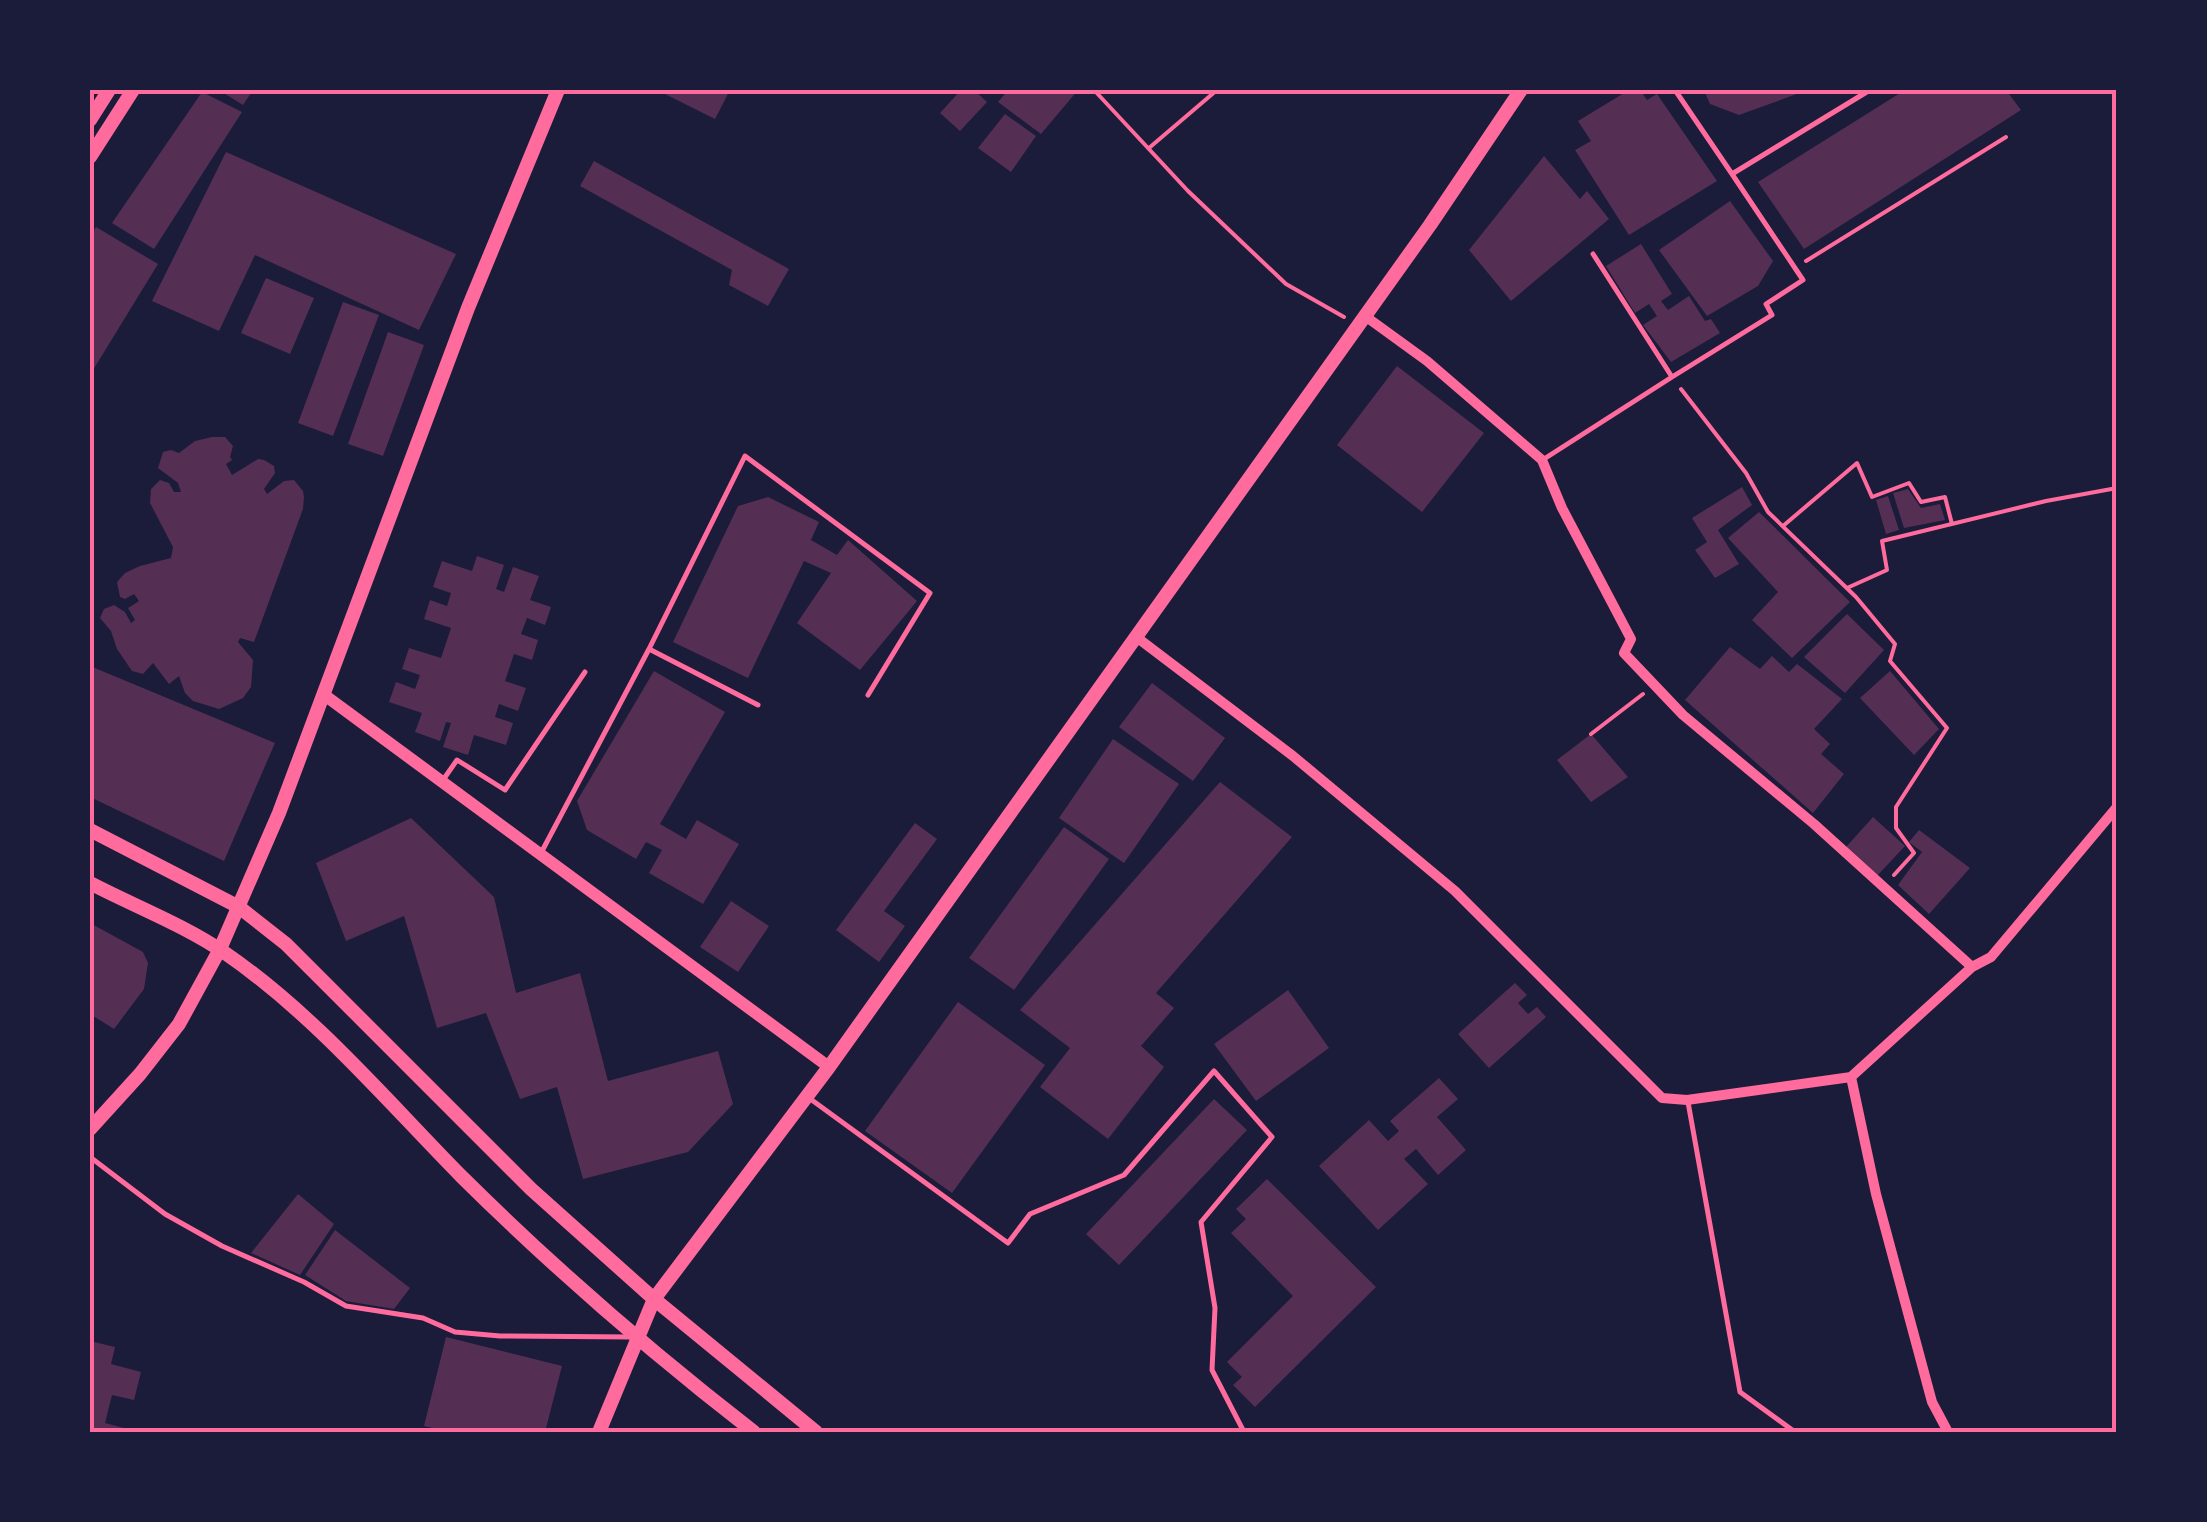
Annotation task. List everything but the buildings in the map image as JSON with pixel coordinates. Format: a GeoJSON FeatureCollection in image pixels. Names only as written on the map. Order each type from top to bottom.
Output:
{"type":"FeatureCollection","features":[{"type":"Feature","properties":{"kind":"main road"},"geometry":{"type":"LineString","coordinates":[[90,120],[110,90]]}},
{"type":"Feature","properties":{"kind":"main road"},"geometry":{"type":"LineString","coordinates":[[90,157],[134,90]]}},
{"type":"Feature","properties":{"kind":"main road"},"geometry":{"type":"LineString","coordinates":[[599,1432],[654,1300],[807,1096],[1522,90]]}},
{"type":"Feature","properties":{"kind":"main road"},"geometry":{"type":"LineString","coordinates":[[90,1129],[180,1024],[220,950],[279,813],[468,308],[555,96]]}},
{"type":"Feature","properties":{"kind":"main road"},"geometry":{"type":"LineString","coordinates":[[90,830],[239,907],[286,944],[518,1176],[654,1300],[816,1432]]}},
{"type":"Feature","properties":{"kind":"main road"},"geometry":{"type":"LineString","coordinates":[[90,884],[220,950],[303,1018],[500,1214],[636,1337],[754,1432]]}},
{"type":"Feature","properties":{"kind":"street"},"geometry":{"type":"LineString","coordinates":[[1365,315],[1427,361],[1542,460],[1562,508],[1631,639],[1624,653],[1683,715],[1972,967]]}},
{"type":"Feature","properties":{"kind":"street"},"geometry":{"type":"LineString","coordinates":[[1135,636],[1292,756],[1454,891],[1662,1098],[1687,1100],[1850,1077],[1972,967],[1991,957],[2117,806]]}},
{"type":"Feature","properties":{"kind":"street"},"geometry":{"type":"LineString","coordinates":[[323,694],[828,1066]]}},
{"type":"Feature","properties":{"kind":"street"},"geometry":{"type":"LineString","coordinates":[[1850,1077],[1876,1194],[1932,1402],[1948,1432]]}},
{"type":"Feature","properties":{"kind":"lane"},"geometry":{"type":"LineString","coordinates":[[1542,460],[1772,315],[1766,304],[1803,280],[1675,90]]}},
{"type":"Feature","properties":{"kind":"lane"},"geometry":{"type":"LineString","coordinates":[[1732,174],[1870,90]]}},
{"type":"Feature","properties":{"kind":"lane"},"geometry":{"type":"LineString","coordinates":[[1593,254],[1672,377]]}},
{"type":"Feature","properties":{"kind":"lane"},"geometry":{"type":"LineString","coordinates":[[540,856],[649,649],[744,456],[930,593],[868,695]]}},
{"type":"Feature","properties":{"kind":"lane"},"geometry":{"type":"LineString","coordinates":[[649,649],[758,705]]}},
{"type":"Feature","properties":{"kind":"lane"},"geometry":{"type":"LineString","coordinates":[[441,783],[457,760],[505,790],[585,672]]}},
{"type":"Feature","properties":{"kind":"lane"},"geometry":{"type":"LineString","coordinates":[[807,1096],[1008,1243],[1030,1214],[1124,1175],[1214,1071],[1272,1137],[1202,1222],[1215,1308],[1212,1370],[1244,1432]]}},
{"type":"Feature","properties":{"kind":"lane"},"geometry":{"type":"LineString","coordinates":[[1687,1100],[1740,1392],[1795,1432]]}},
{"type":"Feature","properties":{"kind":"lane"},"geometry":{"type":"LineString","coordinates":[[90,1157],[165,1214],[346,1306],[422,1318],[455,1332],[636,1337]]}},
{"type":"Feature","properties":{"kind":"path"},"geometry":{"type":"LineString","coordinates":[[1094,90],[1188,190],[1286,284],[1365,315]]}},
{"type":"Feature","properties":{"kind":"path"},"geometry":{"type":"LineString","coordinates":[[1149,148],[1217,90]]}},
{"type":"Feature","properties":{"kind":"path"},"geometry":{"type":"LineString","coordinates":[[1787,257],[1806,262],[2006,137]]}},
{"type":"Feature","properties":{"kind":"path"},"geometry":{"type":"LineString","coordinates":[[1672,377],[1746,472],[1768,512],[1847,588],[1895,644],[1890,662],[1947,728],[1896,808],[1896,828],[1914,853],[1883,886]]}},
{"type":"Feature","properties":{"kind":"path"},"geometry":{"type":"LineString","coordinates":[[1783,526],[1857,464],[1872,497],[1909,483],[1921,502],[1945,497],[1952,524]]}},
{"type":"Feature","properties":{"kind":"path"},"geometry":{"type":"LineString","coordinates":[[1847,588],[1887,570],[1882,541],[2117,488]]}},
{"type":"Feature","properties":{"kind":"path"},"geometry":{"type":"LineString","coordinates":[[1590,734],[1655,685]]}}]}
